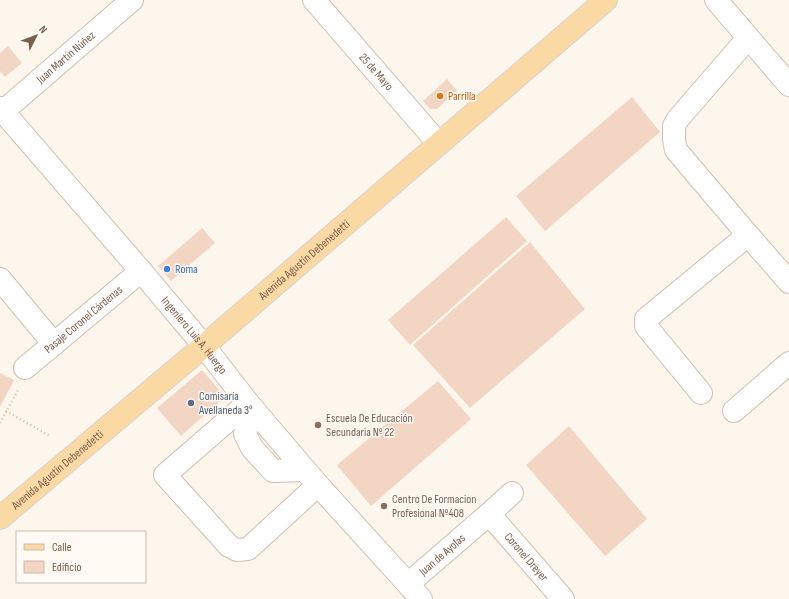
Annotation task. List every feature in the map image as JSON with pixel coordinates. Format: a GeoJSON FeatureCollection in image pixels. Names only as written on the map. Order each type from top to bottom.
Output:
{"type":"FeatureCollection","features":[{"type":"Feature","properties":{"kind":"main road","name":"Avenida Agustín Debenedetti"},"geometry":{"type":"LineString","coordinates":[[0,518],[204,346],[606,0]]}},
{"type":"Feature","properties":{"kind":"street","name":"Juan Martín Núñez"},"geometry":{"type":"LineString","coordinates":[[1,112],[132,0]]}},
{"type":"Feature","properties":{"kind":"street","name":"25 de Mayo"},"geometry":{"type":"LineString","coordinates":[[314,0],[439,144]]}},
{"type":"Feature","properties":{"kind":"street"},"geometry":{"type":"LineString","coordinates":[[716,0],[748,38],[786,77]]}},
{"type":"Feature","properties":{"kind":"street"},"geometry":{"type":"LineString","coordinates":[[748,38],[678,119],[674,126],[674,140],[676,150],[789,282]]}},
{"type":"Feature","properties":{"kind":"street","name":"Ingeniero Luis A. Huergo"},"geometry":{"type":"LineString","coordinates":[[1,112],[141,271],[204,346],[250,406],[311,478],[414,592]]}},
{"type":"Feature","properties":{"kind":"street"},"geometry":{"type":"LineString","coordinates":[[701,392],[646,326],[646,319],[748,235]]}},
{"type":"Feature","properties":{"kind":"street","name":"Pasaje Coronel Cárdenas"},"geometry":{"type":"LineString","coordinates":[[22,378],[54,344],[141,271]]}},
{"type":"Feature","properties":{"kind":"street"},"geometry":{"type":"LineString","coordinates":[[0,279],[54,344]]}},
{"type":"Feature","properties":{"kind":"street"},"geometry":{"type":"LineString","coordinates":[[734,411],[789,363]]}},
{"type":"Feature","properties":{"kind":"street"},"geometry":{"type":"LineString","coordinates":[[250,406],[165,475],[229,546],[237,550],[248,549],[311,478]]}},
{"type":"Feature","properties":{"kind":"street","name":"Juan de Ayolas"},"geometry":{"type":"LineString","coordinates":[[414,592],[489,514],[512,493]]}},
{"type":"Feature","properties":{"kind":"street","name":"Coronel Dreyer"},"geometry":{"type":"LineString","coordinates":[[489,514],[563,599]]}},
{"type":"Feature","properties":{"kind":"path"},"geometry":{"type":"LineString","coordinates":[[0,423],[22,378]]}},
{"type":"Feature","properties":{"kind":"path"},"geometry":{"type":"LineString","coordinates":[[6,412],[50,436]]}},
{"type":"Feature","properties":{"kind":"building"},"geometry":{"type":"Polygon","coordinates":[[[8,46],[22,63],[5,77],[0,71],[0,53],[8,46]]]}},
{"type":"Feature","properties":{"kind":"building","name":"Parrilla"},"geometry":{"type":"Polygon","coordinates":[[[447,79],[457,91],[437,109],[430,109],[423,101],[447,79]]]}},
{"type":"Feature","properties":{"kind":"building"},"geometry":{"type":"Polygon","coordinates":[[[632,97],[660,132],[545,231],[516,196],[632,97]]]}},
{"type":"Feature","properties":{"kind":"building"},"geometry":{"type":"Polygon","coordinates":[[[506,217],[527,241],[410,345],[388,320],[506,217]]]}},
{"type":"Feature","properties":{"kind":"building"},"geometry":{"type":"Polygon","coordinates":[[[202,228],[215,243],[171,281],[158,266],[202,228]]]}},
{"type":"Feature","properties":{"kind":"building"},"geometry":{"type":"Polygon","coordinates":[[[530,242],[585,309],[470,408],[413,345],[530,242]]]}},
{"type":"Feature","properties":{"kind":"building","name":"Comisaría Avellaneda 3°"},"geometry":{"type":"Polygon","coordinates":[[[202,370],[225,397],[181,436],[157,408],[202,370]]]}},
{"type":"Feature","properties":{"kind":"building"},"geometry":{"type":"Polygon","coordinates":[[[0,373],[14,380],[0,407],[0,373]]]}},
{"type":"Feature","properties":{"kind":"building"},"geometry":{"type":"Polygon","coordinates":[[[438,381],[471,419],[371,506],[337,465],[438,381]]]}},
{"type":"Feature","properties":{"kind":"building"},"geometry":{"type":"Polygon","coordinates":[[[569,426],[647,519],[605,556],[526,465],[569,426]]]}},
{"type":"Feature","properties":{"kind":"place","name":"Parrilla"},"geometry":{"type":"Point","coordinates":[440,96]}},
{"type":"Feature","properties":{"kind":"place","name":"Roma"},"geometry":{"type":"Point","coordinates":[167,269]}},
{"type":"Feature","properties":{"kind":"place","name":"Comisaría Avellaneda 3°"},"geometry":{"type":"Point","coordinates":[191,403]}},
{"type":"Feature","properties":{"kind":"place","name":"Escuela De Educación Secundaria Nº 22"},"geometry":{"type":"Point","coordinates":[318,425]}},
{"type":"Feature","properties":{"kind":"place","name":"Centro De Formacion Profesional Nº408"},"geometry":{"type":"Point","coordinates":[384,506]}}]}
